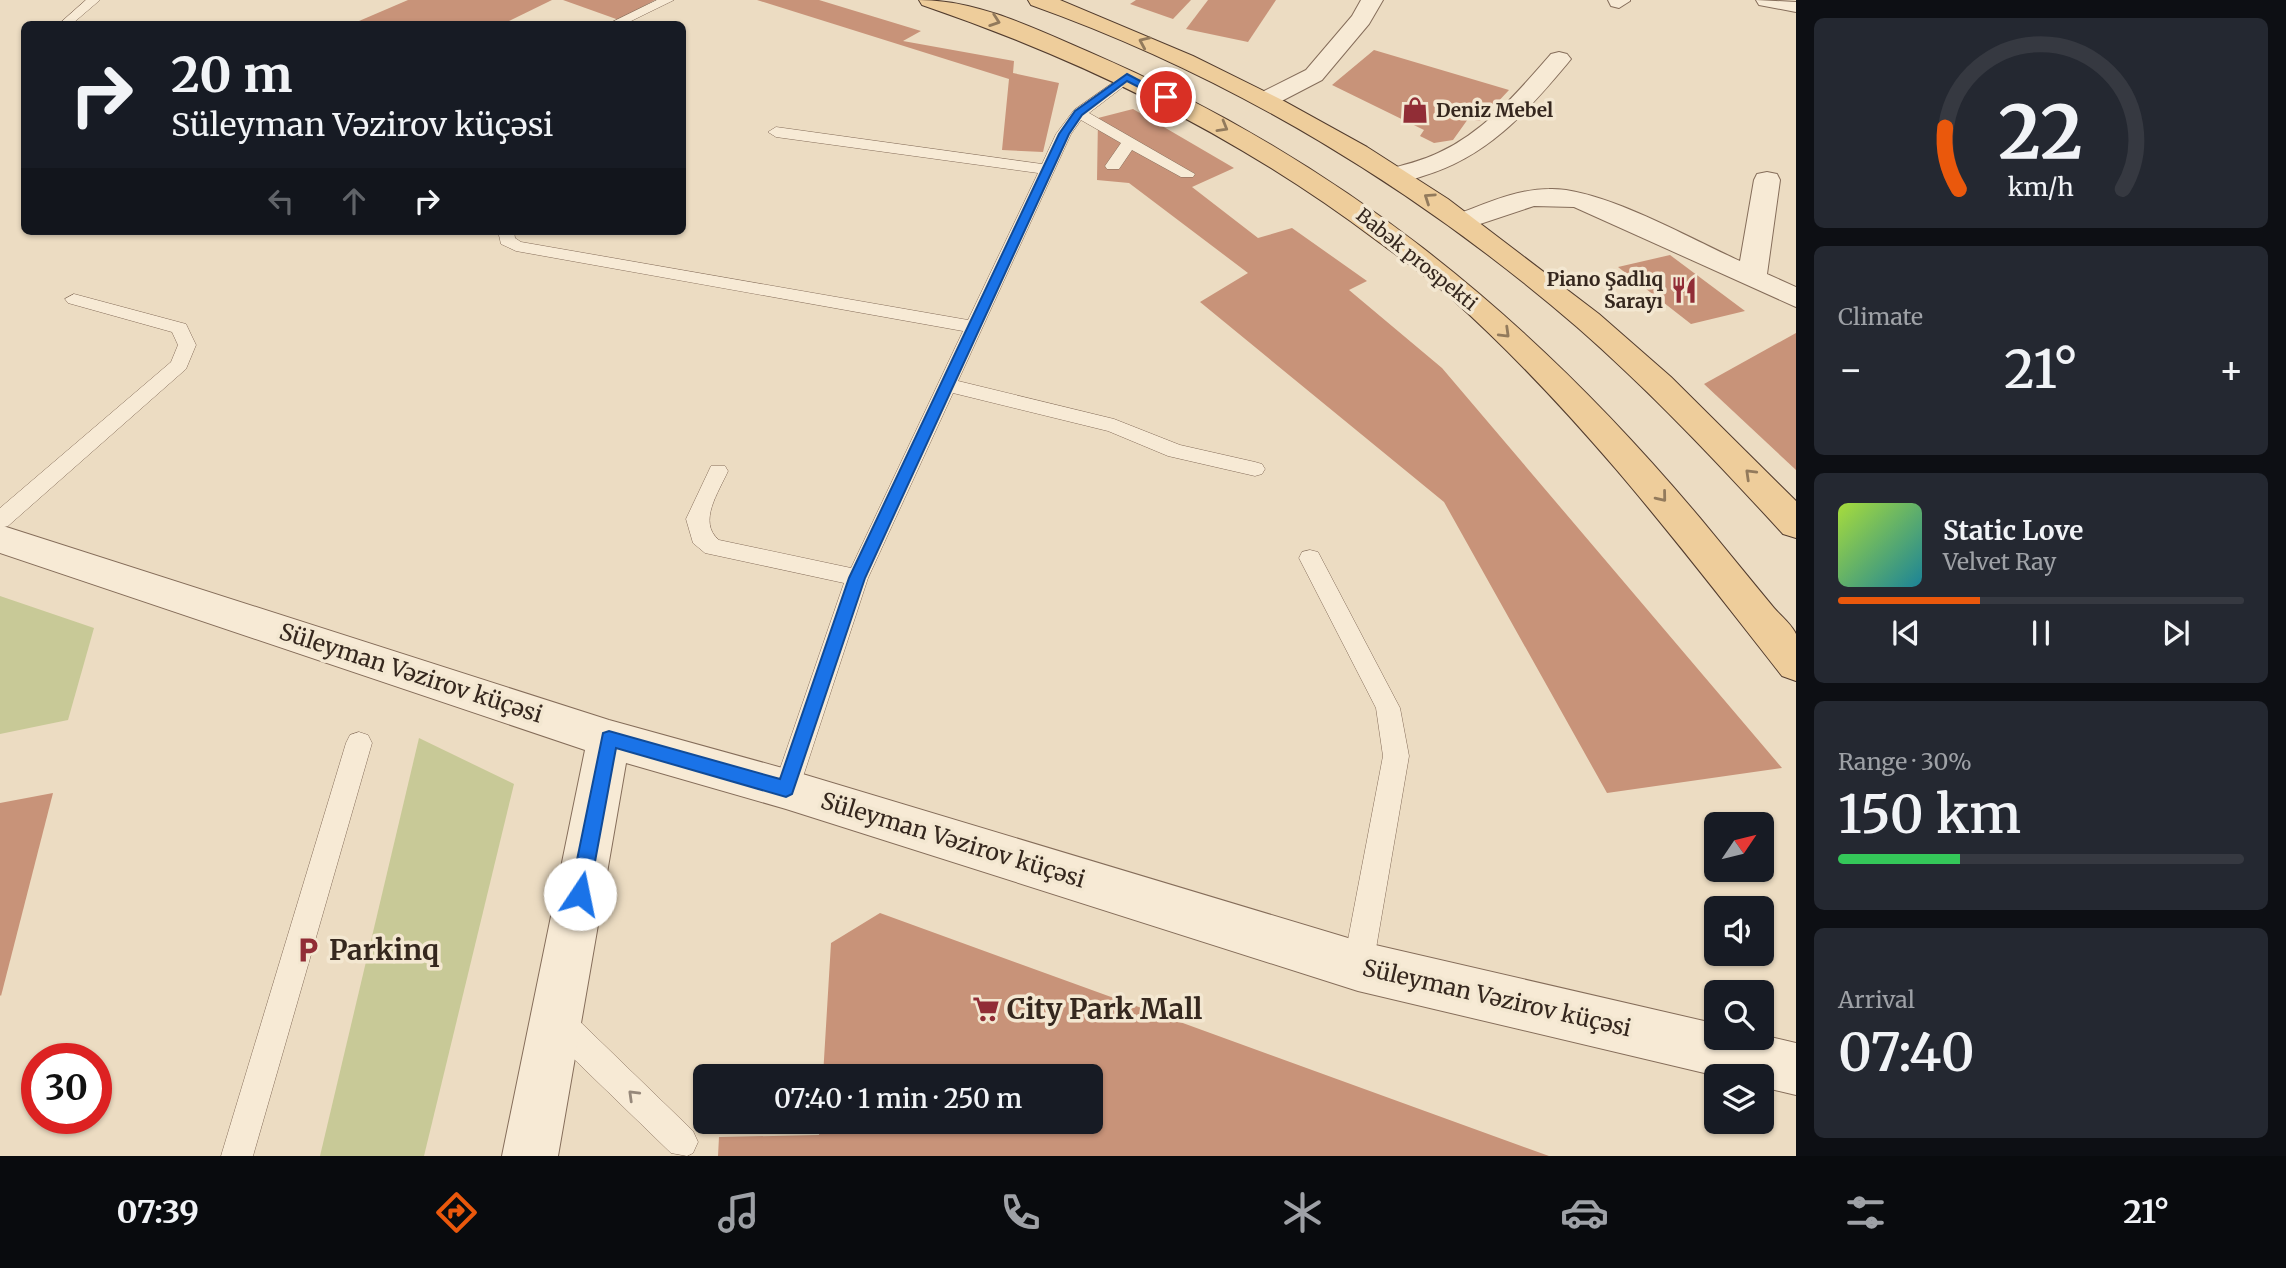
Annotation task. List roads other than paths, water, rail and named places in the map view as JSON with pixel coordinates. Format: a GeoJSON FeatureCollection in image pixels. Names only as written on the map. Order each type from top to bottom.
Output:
{"type":"FeatureCollection","features":[{"type":"Feature","properties":{"kind":"main road","name":"Babək prospekti"},"geometry":{"type":"LineString","coordinates":[[930,0],[997,22],[1127,77],[1277,159],[1357,210],[1466,295],[1541,368],[1654,488],[1796,664]]}},
{"type":"Feature","properties":{"kind":"main road"},"geometry":{"type":"LineString","coordinates":[[1039,0],[1124,33],[1265,100],[1396,176],[1465,222],[1537,278],[1626,354],[1759,483],[1796,524]]}},
{"type":"Feature","properties":{"kind":"street"},"geometry":{"type":"LineString","coordinates":[[1265,100],[1314,75],[1361,19],[1371,0]]}},
{"type":"Feature","properties":{"kind":"street"},"geometry":{"type":"LineString","coordinates":[[1767,0],[1791,7]]}},
{"type":"Feature","properties":{"kind":"street"},"geometry":{"type":"LineString","coordinates":[[1396,176],[1448,159],[1492,130],[1515,110],[1559,59]]}},
{"type":"Feature","properties":{"kind":"street"},"geometry":{"type":"LineString","coordinates":[[1752,278],[1768,180]]}},
{"type":"Feature","properties":{"kind":"street"},"geometry":{"type":"LineString","coordinates":[[1465,222],[1534,196],[1555,194],[1581,200],[1796,298]]}},
{"type":"Feature","properties":{"kind":"street","name":"Süleyman Vəzirov küçəsi"},"geometry":{"type":"LineString","coordinates":[[0,539],[609,738],[786,789],[1358,966],[1796,1069]]}},
{"type":"Feature","properties":{"kind":"street"},"geometry":{"type":"LineString","coordinates":[[530,1156],[609,738]]}},
{"type":"Feature","properties":{"kind":"lane"},"geometry":{"type":"LineString","coordinates":[[69,21],[94,0]]}},
{"type":"Feature","properties":{"kind":"lane"},"geometry":{"type":"LineString","coordinates":[[622,21],[668,0]]}},
{"type":"Feature","properties":{"kind":"lane"},"geometry":{"type":"LineString","coordinates":[[786,789],[857,578],[1064,134],[1079,113],[1127,77]]}},
{"type":"Feature","properties":{"kind":"lane"},"geometry":{"type":"LineString","coordinates":[[1079,113],[1187,174]]}},
{"type":"Feature","properties":{"kind":"lane"},"geometry":{"type":"LineString","coordinates":[[776,132],[1049,170]]}},
{"type":"Feature","properties":{"kind":"lane"},"geometry":{"type":"LineString","coordinates":[[1113,166],[1130,142]]}},
{"type":"Feature","properties":{"kind":"lane"},"geometry":{"type":"LineString","coordinates":[[506,235],[507,240],[516,246],[975,327]]}},
{"type":"Feature","properties":{"kind":"lane"},"geometry":{"type":"LineString","coordinates":[[0,520],[179,365],[187,345],[178,328],[74,299]]}},
{"type":"Feature","properties":{"kind":"lane"},"geometry":{"type":"LineString","coordinates":[[948,385],[1114,426],[1175,451],[1255,469]]}},
{"type":"Feature","properties":{"kind":"lane"},"geometry":{"type":"LineString","coordinates":[[718,471],[697,519],[701,537],[712,548],[793,562],[857,578]]}},
{"type":"Feature","properties":{"kind":"lane"},"geometry":{"type":"LineString","coordinates":[[1310,558],[1388,708],[1396,756],[1358,966]]}},
{"type":"Feature","properties":{"kind":"lane"},"geometry":{"type":"LineString","coordinates":[[237,1156],[359,743]]}},
{"type":"Feature","properties":{"kind":"lane"},"geometry":{"type":"LineString","coordinates":[[556,1019],[682,1142]]}},
{"type":"Feature","properties":{"kind":"place","name":"Deniz Mebel"},"geometry":{"type":"Point","coordinates":[1415,110]}},
{"type":"Feature","properties":{"kind":"place","name":"Piano Şadlıq Sarayı"},"geometry":{"type":"Point","coordinates":[1684,290]}},
{"type":"Feature","properties":{"kind":"place","name":"Parkinq"},"geometry":{"type":"Point","coordinates":[308,950]}},
{"type":"Feature","properties":{"kind":"place","name":"City Park Mall"},"geometry":{"type":"Point","coordinates":[986,1009]}}]}
